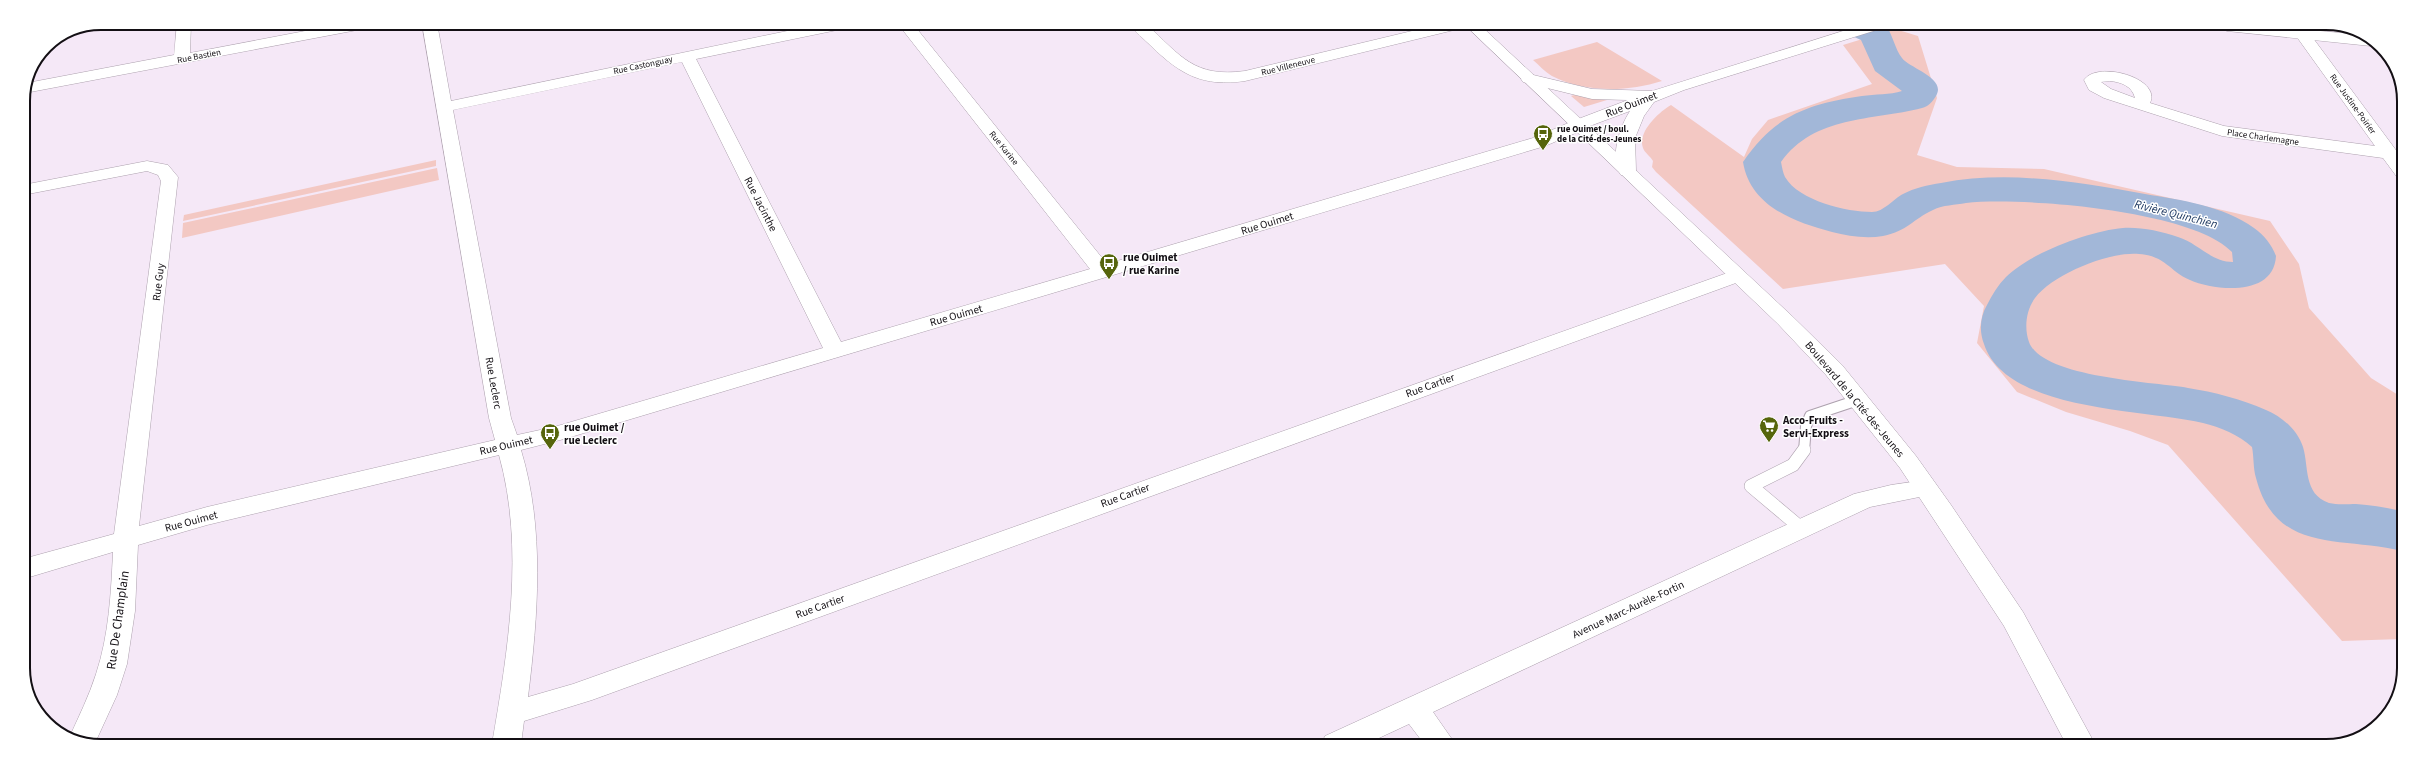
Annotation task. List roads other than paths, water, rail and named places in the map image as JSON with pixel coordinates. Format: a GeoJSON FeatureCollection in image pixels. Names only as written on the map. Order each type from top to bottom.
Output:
{"type":"FeatureCollection","features":[{"type":"Feature","properties":{"kind":"street"},"geometry":{"type":"LineString","coordinates":[[182,59],[184,30]]}},
{"type":"Feature","properties":{"kind":"street","name":"Rue Bastien"},"geometry":{"type":"LineString","coordinates":[[31,87],[336,30]]}},
{"type":"Feature","properties":{"kind":"street","name":"Rue Leclerc"},"geometry":{"type":"LineString","coordinates":[[430,30],[500,418],[516,472],[521,507],[525,590],[512,712],[507,739]]}},
{"type":"Feature","properties":{"kind":"street","name":"Rue Castonguay"},"geometry":{"type":"LineString","coordinates":[[445,107],[813,30]]}},
{"type":"Feature","properties":{"kind":"street","name":"Rue Karine"},"geometry":{"type":"LineString","coordinates":[[910,30],[1103,272]]}},
{"type":"Feature","properties":{"kind":"street","name":"Rue Villeneuve"},"geometry":{"type":"LineString","coordinates":[[1144,30],[1190,72],[1205,78],[1224,80],[1434,30]]}},
{"type":"Feature","properties":{"kind":"street","name":"Boulevard de la Cité-des-Jeunes"},"geometry":{"type":"LineString","coordinates":[[1477,30],[1580,125],[1808,342],[1858,400],[1926,488],[2014,619],[2078,739]]}},
{"type":"Feature","properties":{"kind":"street","name":"Rue Ouimet"},"geometry":{"type":"LineString","coordinates":[[30,567],[207,516],[556,434],[1540,142],[1650,96],[1862,30]]}},
{"type":"Feature","properties":{"kind":"street"},"geometry":{"type":"LineString","coordinates":[[2300,30],[2361,39]]}},
{"type":"Feature","properties":{"kind":"street","name":"Rue Justine-Poirier"},"geometry":{"type":"LineString","coordinates":[[2300,30],[2397,164]]}},
{"type":"Feature","properties":{"kind":"street","name":"Rue Jacinthe"},"geometry":{"type":"LineString","coordinates":[[687,56],[835,351]]}},
{"type":"Feature","properties":{"kind":"street"},"geometry":{"type":"LineString","coordinates":[[1529,79],[1592,94],[1650,96]]}},
{"type":"Feature","properties":{"kind":"street"},"geometry":{"type":"LineString","coordinates":[[1627,171],[1626,134],[1635,116],[1650,96]]}},
{"type":"Feature","properties":{"kind":"street","name":"Place Charlemagne"},"geometry":{"type":"LineString","coordinates":[[2141,105],[2232,133],[2388,153]]}},
{"type":"Feature","properties":{"kind":"street","name":"Rue Guy"},"geometry":{"type":"LineString","coordinates":[[30,189],[147,166],[161,168],[169,176],[166,218],[126,539]]}},
{"type":"Feature","properties":{"kind":"street","name":"Rue Cartier"},"geometry":{"type":"LineString","coordinates":[[512,712],[544,705],[582,692],[1737,276]]}},
{"type":"Feature","properties":{"kind":"street","name":"Avenue Marc-Aurèle-Fortin"},"geometry":{"type":"LineString","coordinates":[[1347,739],[1413,707],[1863,500],[1892,493],[1926,488]]}},
{"type":"Feature","properties":{"kind":"street","name":"Rue De Champlain"},"geometry":{"type":"LineString","coordinates":[[84,737],[100,700],[113,663],[125,567],[126,539]]}},
{"type":"Feature","properties":{"kind":"street"},"geometry":{"type":"LineString","coordinates":[[1413,707],[1437,739]]}},
{"type":"Feature","properties":{"kind":"lane"},"geometry":{"type":"LineString","coordinates":[[1801,528],[1751,486],[1800,460],[1806,448],[1806,424],[1810,416],[1858,400]]}},
{"type":"Feature","properties":{"kind":"waterway","name":"Rivière Quinchien"},"geometry":{"type":"LineString","coordinates":[[1866,30],[1875,34],[1887,64],[1919,86],[1919,95],[1904,102],[1864,106],[1830,113],[1799,126],[1785,135],[1773,147],[1762,162],[1764,175],[1772,187],[1783,197],[1812,213],[1842,222],[1855,224],[1887,223],[1919,202],[1941,195],[1966,191],[2018,190],[2044,191],[2096,197],[2168,210],[2201,218],[2232,232],[2249,245],[2255,256],[2251,268],[2245,274],[2225,275],[2211,273],[2203,270],[2177,251],[2163,245],[2139,241],[2123,241],[2106,244],[2078,254],[2042,271],[2031,278],[2022,287],[2014,296],[2008,308],[2004,321],[2004,330],[2006,343],[2012,355],[2016,360],[2034,371],[2058,382],[2083,389],[2108,394],[2186,403],[2211,408],[2246,420],[2263,429],[2277,444],[2280,472],[2284,486],[2301,510],[2313,518],[2325,522],[2368,524],[2397,530]]}},
{"type":"Feature","properties":{"kind":"place","name":"rue Ouimet / boul. de la Cité-des-Jeunes"},"geometry":{"type":"Point","coordinates":[1543,151]}},
{"type":"Feature","properties":{"kind":"place","name":"rue Ouimet / rue Karine"},"geometry":{"type":"Point","coordinates":[1109,280]}},
{"type":"Feature","properties":{"kind":"place","name":"Acco-Fruits - Servi-Express"},"geometry":{"type":"Point","coordinates":[1769,443]}},
{"type":"Feature","properties":{"kind":"place","name":"rue Ouimet / rue Leclerc"},"geometry":{"type":"Point","coordinates":[550,450]}}]}
